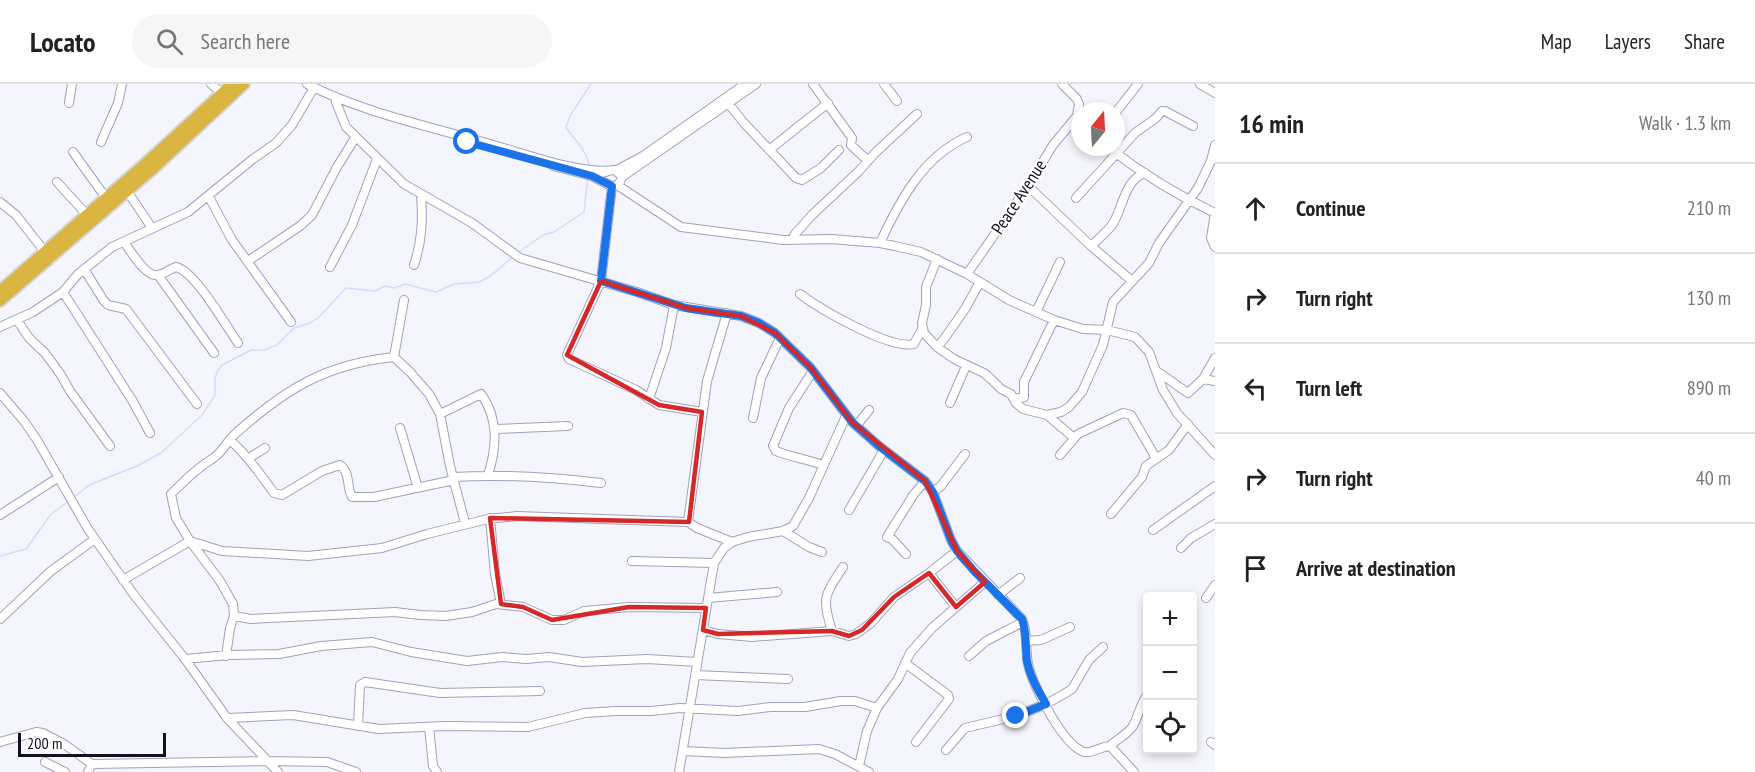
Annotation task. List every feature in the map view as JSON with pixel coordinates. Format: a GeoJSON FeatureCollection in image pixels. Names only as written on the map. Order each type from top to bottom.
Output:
{"type":"FeatureCollection","features":[{"type":"Feature","properties":{"kind":"highway"},"geometry":{"type":"LineString","coordinates":[[0,291],[232,84]]}},
{"type":"Feature","properties":{"kind":"highway"},"geometry":{"type":"LineString","coordinates":[[0,301],[127,191],[244,84]]}},
{"type":"Feature","properties":{"kind":"street"},"geometry":{"type":"LineString","coordinates":[[69,103],[72,84]]}},
{"type":"Feature","properties":{"kind":"street"},"geometry":{"type":"LineString","coordinates":[[101,142],[118,103],[122,84]]}},
{"type":"Feature","properties":{"kind":"street"},"geometry":{"type":"LineString","coordinates":[[211,84],[223,94]]}},
{"type":"Feature","properties":{"kind":"street"},"geometry":{"type":"LineString","coordinates":[[298,84],[376,111],[590,173],[615,178],[756,84]]}},
{"type":"Feature","properties":{"kind":"street"},"geometry":{"type":"LineString","coordinates":[[813,84],[852,138],[850,145],[868,161]]}},
{"type":"Feature","properties":{"kind":"street"},"geometry":{"type":"LineString","coordinates":[[884,84],[897,101]]}},
{"type":"Feature","properties":{"kind":"street"},"geometry":{"type":"LineString","coordinates":[[1124,102],[1138,84]]}},
{"type":"Feature","properties":{"kind":"street"},"geometry":{"type":"LineString","coordinates":[[1200,84],[1215,93]]}},
{"type":"Feature","properties":{"kind":"street"},"geometry":{"type":"LineString","coordinates":[[702,412],[659,405],[636,390],[567,355],[601,281],[615,178],[742,85]]}},
{"type":"Feature","properties":{"kind":"street"},"geometry":{"type":"LineString","coordinates":[[1067,86],[1078,102]]}},
{"type":"Feature","properties":{"kind":"street"},"geometry":{"type":"LineString","coordinates":[[310,87],[336,102],[389,120],[615,178],[681,227],[792,240],[831,239],[880,243],[921,252],[967,274],[1009,300],[1054,320],[1083,328],[1135,336],[1149,352],[1163,390],[1177,413],[1215,455]]}},
{"type":"Feature","properties":{"kind":"street"},"geometry":{"type":"LineString","coordinates":[[0,327],[17,320],[63,292],[84,269],[112,247],[175,220],[208,197],[276,143],[292,125],[310,87]]}},
{"type":"Feature","properties":{"kind":"street"},"geometry":{"type":"LineString","coordinates":[[336,102],[346,127],[355,138],[404,184],[472,223],[520,258],[674,305],[741,316],[759,323],[780,338],[813,371],[856,426],[925,481],[933,492],[957,551],[1023,622],[1028,665],[1036,687],[1065,738],[1082,751],[1088,752],[1110,746],[1132,728],[1144,700]]}},
{"type":"Feature","properties":{"kind":"street"},"geometry":{"type":"LineString","coordinates":[[728,103],[792,176],[802,180],[821,168],[839,150]]}},
{"type":"Feature","properties":{"kind":"street"},"geometry":{"type":"LineString","coordinates":[[769,150],[828,103]]}},
{"type":"Feature","properties":{"kind":"street"},"geometry":{"type":"LineString","coordinates":[[1125,144],[1163,110],[1193,126]]}},
{"type":"Feature","properties":{"kind":"street"},"geometry":{"type":"LineString","coordinates":[[792,240],[812,215],[917,114]]}},
{"type":"Feature","properties":{"kind":"street","name":"Peace Avenue"},"geometry":{"type":"LineString","coordinates":[[967,274],[1028,186],[1053,145],[1071,128]]}},
{"type":"Feature","properties":{"kind":"street"},"geometry":{"type":"LineString","coordinates":[[880,243],[907,189],[914,180],[945,150],[967,137]]}},
{"type":"Feature","properties":{"kind":"street"},"geometry":{"type":"LineString","coordinates":[[248,261],[300,226],[312,215],[355,138]]}},
{"type":"Feature","properties":{"kind":"street"},"geometry":{"type":"LineString","coordinates":[[922,329],[937,347],[966,366],[984,374],[1023,409],[1047,415],[1061,412],[1069,407],[1082,392],[1103,345],[1113,302],[1149,263],[1188,200],[1198,188],[1211,161],[1215,145]]}},
{"type":"Feature","properties":{"kind":"street"},"geometry":{"type":"LineString","coordinates":[[73,152],[106,198]]}},
{"type":"Feature","properties":{"kind":"street"},"geometry":{"type":"LineString","coordinates":[[1076,198],[1113,156]]}},
{"type":"Feature","properties":{"kind":"street"},"geometry":{"type":"LineString","coordinates":[[1120,156],[1188,200],[1215,213],[1211,238],[1215,246]]}},
{"type":"Feature","properties":{"kind":"street"},"geometry":{"type":"LineString","coordinates":[[330,267],[352,225],[377,159]]}},
{"type":"Feature","properties":{"kind":"street"},"geometry":{"type":"LineString","coordinates":[[1091,246],[1112,224],[1134,181],[1145,173]]}},
{"type":"Feature","properties":{"kind":"street"},"geometry":{"type":"LineString","coordinates":[[57,183],[87,215]]}},
{"type":"Feature","properties":{"kind":"street"},"geometry":{"type":"LineString","coordinates":[[1028,186],[1091,246],[1132,281]]}},
{"type":"Feature","properties":{"kind":"street"},"geometry":{"type":"LineString","coordinates":[[127,191],[152,228]]}},
{"type":"Feature","properties":{"kind":"street"},"geometry":{"type":"LineString","coordinates":[[414,265],[421,238],[421,195]]}},
{"type":"Feature","properties":{"kind":"street"},"geometry":{"type":"LineString","coordinates":[[208,197],[232,240],[291,322]]}},
{"type":"Feature","properties":{"kind":"street"},"geometry":{"type":"LineString","coordinates":[[1,206],[16,215],[45,252]]}},
{"type":"Feature","properties":{"kind":"street"},"geometry":{"type":"LineString","coordinates":[[124,242],[146,272],[159,275],[176,267],[187,272],[238,343]]}},
{"type":"Feature","properties":{"kind":"street"},"geometry":{"type":"LineString","coordinates":[[800,294],[823,311],[870,334],[907,345],[914,344],[922,329],[926,287],[937,259]]}},
{"type":"Feature","properties":{"kind":"street"},"geometry":{"type":"LineString","coordinates":[[1036,312],[1060,262]]}},
{"type":"Feature","properties":{"kind":"street"},"geometry":{"type":"LineString","coordinates":[[84,269],[108,305],[126,309],[197,404]]}},
{"type":"Feature","properties":{"kind":"street"},"geometry":{"type":"LineString","coordinates":[[159,275],[214,353]]}},
{"type":"Feature","properties":{"kind":"street"},"geometry":{"type":"LineString","coordinates":[[937,347],[965,309],[980,282]]}},
{"type":"Feature","properties":{"kind":"street"},"geometry":{"type":"LineString","coordinates":[[63,292],[132,400],[150,433]]}},
{"type":"Feature","properties":{"kind":"street"},"geometry":{"type":"LineString","coordinates":[[394,357],[404,300]]}},
{"type":"Feature","properties":{"kind":"street"},"geometry":{"type":"LineString","coordinates":[[649,399],[666,348],[674,305]]}},
{"type":"Feature","properties":{"kind":"street"},"geometry":{"type":"LineString","coordinates":[[688,522],[707,381],[727,313]]}},
{"type":"Feature","properties":{"kind":"street"},"geometry":{"type":"LineString","coordinates":[[17,320],[29,338],[57,369],[110,446]]}},
{"type":"Feature","properties":{"kind":"street"},"geometry":{"type":"LineString","coordinates":[[1014,399],[1024,397],[1024,382],[1054,320]]}},
{"type":"Feature","properties":{"kind":"street"},"geometry":{"type":"LineString","coordinates":[[753,418],[761,378],[780,338]]}},
{"type":"Feature","properties":{"kind":"street"},"geometry":{"type":"LineString","coordinates":[[394,357],[429,394],[440,414],[465,523]]}},
{"type":"Feature","properties":{"kind":"street"},"geometry":{"type":"LineString","coordinates":[[226,656],[234,616],[233,604],[176,518],[171,494],[192,474],[216,457],[230,440],[272,403],[307,381],[354,363],[394,357]]}},
{"type":"Feature","properties":{"kind":"street"},"geometry":{"type":"LineString","coordinates":[[1158,372],[1188,393],[1203,379],[1215,358]]}},
{"type":"Feature","properties":{"kind":"street"},"geometry":{"type":"LineString","coordinates":[[950,403],[966,366]]}},
{"type":"Feature","properties":{"kind":"street"},"geometry":{"type":"LineString","coordinates":[[813,371],[789,408],[773,446],[776,451],[823,465]]}},
{"type":"Feature","properties":{"kind":"street"},"geometry":{"type":"LineString","coordinates":[[1203,379],[1215,381]]}},
{"type":"Feature","properties":{"kind":"street"},"geometry":{"type":"LineString","coordinates":[[0,393],[24,421],[73,504],[123,580],[185,659],[227,718],[278,772]]}},
{"type":"Feature","properties":{"kind":"street"},"geometry":{"type":"LineString","coordinates":[[440,414],[481,394],[495,429],[494,455],[488,475]]}},
{"type":"Feature","properties":{"kind":"street"},"geometry":{"type":"LineString","coordinates":[[856,426],[869,410]]}},
{"type":"Feature","properties":{"kind":"street"},"geometry":{"type":"LineString","coordinates":[[1060,455],[1078,434],[1127,413],[1131,415],[1156,458]]}},
{"type":"Feature","properties":{"kind":"street"},"geometry":{"type":"LineString","coordinates":[[1047,415],[1074,438]]}},
{"type":"Feature","properties":{"kind":"street"},"geometry":{"type":"LineString","coordinates":[[679,772],[714,563],[724,548],[732,542],[783,531],[793,526],[809,498],[846,416]]}},
{"type":"Feature","properties":{"kind":"street"},"geometry":{"type":"LineString","coordinates":[[1111,514],[1142,477],[1146,466],[1169,450],[1188,424]]}},
{"type":"Feature","properties":{"kind":"street"},"geometry":{"type":"LineString","coordinates":[[495,429],[568,426]]}},
{"type":"Feature","properties":{"kind":"street"},"geometry":{"type":"LineString","coordinates":[[400,428],[418,488]]}},
{"type":"Feature","properties":{"kind":"street"},"geometry":{"type":"LineString","coordinates":[[230,440],[249,459],[274,493],[282,495],[322,471],[340,465],[344,468],[348,479],[350,493],[356,499],[418,488],[453,478],[488,475],[552,477],[601,483]]}},
{"type":"Feature","properties":{"kind":"street"},"geometry":{"type":"LineString","coordinates":[[249,459],[266,448]]}},
{"type":"Feature","properties":{"kind":"street"},"geometry":{"type":"LineString","coordinates":[[849,510],[884,450]]}},
{"type":"Feature","properties":{"kind":"street"},"geometry":{"type":"LineString","coordinates":[[933,492],[941,486],[965,454]]}},
{"type":"Feature","properties":{"kind":"street"},"geometry":{"type":"LineString","coordinates":[[0,515],[59,477]]}},
{"type":"Feature","properties":{"kind":"street"},"geometry":{"type":"LineString","coordinates":[[906,554],[892,539],[887,537],[914,494],[925,481]]}},
{"type":"Feature","properties":{"kind":"street"},"geometry":{"type":"LineString","coordinates":[[1153,530],[1215,486]]}},
{"type":"Feature","properties":{"kind":"street"},"geometry":{"type":"LineString","coordinates":[[123,580],[190,541],[222,551],[317,556],[382,548],[465,523],[517,516],[688,522],[732,542]]}},
{"type":"Feature","properties":{"kind":"street"},"geometry":{"type":"LineString","coordinates":[[490,518],[495,574],[501,604]]}},
{"type":"Feature","properties":{"kind":"street"},"geometry":{"type":"LineString","coordinates":[[1181,548],[1191,538],[1215,524]]}},
{"type":"Feature","properties":{"kind":"street"},"geometry":{"type":"LineString","coordinates":[[783,531],[822,552]]}},
{"type":"Feature","properties":{"kind":"street"},"geometry":{"type":"LineString","coordinates":[[0,619],[51,571],[95,539]]}},
{"type":"Feature","properties":{"kind":"street"},"geometry":{"type":"LineString","coordinates":[[703,630],[718,634],[752,637],[832,630],[849,636],[856,634],[871,623],[894,597],[957,551]]}},
{"type":"Feature","properties":{"kind":"street"},"geometry":{"type":"LineString","coordinates":[[632,561],[714,563]]}},
{"type":"Feature","properties":{"kind":"street"},"geometry":{"type":"LineString","coordinates":[[832,630],[826,613],[825,600],[827,592],[843,567]]}},
{"type":"Feature","properties":{"kind":"street"},"geometry":{"type":"LineString","coordinates":[[929,573],[956,607]]}},
{"type":"Feature","properties":{"kind":"street"},"geometry":{"type":"LineString","coordinates":[[998,595],[1020,578]]}},
{"type":"Feature","properties":{"kind":"street"},"geometry":{"type":"LineString","coordinates":[[859,766],[867,731],[877,708],[898,679],[905,663],[920,641],[985,582]]}},
{"type":"Feature","properties":{"kind":"street"},"geometry":{"type":"LineString","coordinates":[[1206,598],[1215,585]]}},
{"type":"Feature","properties":{"kind":"street"},"geometry":{"type":"LineString","coordinates":[[708,598],[777,592]]}},
{"type":"Feature","properties":{"kind":"street"},"geometry":{"type":"LineString","coordinates":[[234,616],[251,619],[395,612],[446,616],[501,604],[523,607],[552,621],[564,620],[584,611],[629,607],[706,608]]}},
{"type":"Feature","properties":{"kind":"street"},"geometry":{"type":"LineString","coordinates":[[969,656],[986,641],[1023,622]]}},
{"type":"Feature","properties":{"kind":"street"},"geometry":{"type":"LineString","coordinates":[[1026,641],[1041,640],[1070,627]]}},
{"type":"Feature","properties":{"kind":"street"},"geometry":{"type":"LineString","coordinates":[[185,659],[279,654],[321,646],[372,642],[411,652],[467,661],[502,657],[526,659],[549,657],[582,662],[647,659],[697,662]]}},
{"type":"Feature","properties":{"kind":"street"},"geometry":{"type":"LineString","coordinates":[[946,750],[965,728],[1016,716],[1046,704],[1072,689],[1089,660],[1103,647]]}},
{"type":"Feature","properties":{"kind":"street"},"geometry":{"type":"LineString","coordinates":[[905,663],[948,695],[949,699],[916,742]]}},
{"type":"Feature","properties":{"kind":"street"},"geometry":{"type":"LineString","coordinates":[[695,675],[788,679]]}},
{"type":"Feature","properties":{"kind":"street"},"geometry":{"type":"LineString","coordinates":[[358,726],[360,685],[365,682],[440,693],[540,691]]}},
{"type":"Feature","properties":{"kind":"street"},"geometry":{"type":"LineString","coordinates":[[227,718],[293,715],[379,729],[528,727],[585,713],[689,708],[738,711],[770,707],[798,707],[841,701],[855,701],[877,708]]}},
{"type":"Feature","properties":{"kind":"street"},"geometry":{"type":"LineString","coordinates":[[429,727],[433,766],[437,772]]}},
{"type":"Feature","properties":{"kind":"street"},"geometry":{"type":"LineString","coordinates":[[0,742],[36,732],[64,744],[92,764],[189,768],[267,761],[327,762],[356,772]]}},
{"type":"Feature","properties":{"kind":"street"},"geometry":{"type":"LineString","coordinates":[[1110,746],[1134,772]]}},
{"type":"Feature","properties":{"kind":"street"},"geometry":{"type":"LineString","coordinates":[[683,752],[725,753],[819,749],[835,754],[869,772]]}},
{"type":"Feature","properties":{"kind":"street"},"geometry":{"type":"LineString","coordinates":[[45,762],[65,772]]}},
{"type":"Feature","properties":{"kind":"street"},"geometry":{"type":"LineString","coordinates":[[88,772],[92,764]]}},
{"type":"Feature","properties":{"kind":"highlighted area"},"geometry":{"type":"Polygon","coordinates":[[[601,281],[686,308],[741,316],[775,333],[810,367],[852,422],[925,481],[957,551],[985,582],[956,607],[929,573],[894,597],[862,630],[849,636],[832,631],[718,634],[703,630],[706,608],[629,607],[552,620],[523,607],[501,604],[490,518],[689,522],[702,412],[659,405],[567,355],[601,281]]]}},
{"type":"Feature","properties":{"kind":"waterway"},"geometry":{"type":"LineString","coordinates":[[589,166],[583,150],[566,127],[571,114],[591,84]]}},
{"type":"Feature","properties":{"kind":"waterway"},"geometry":{"type":"LineString","coordinates":[[519,252],[543,235],[554,232],[584,212],[588,177]]}},
{"type":"Feature","properties":{"kind":"waterway"},"geometry":{"type":"LineString","coordinates":[[73,498],[89,485],[137,466],[161,453],[202,415],[215,395],[215,379],[222,365],[251,350],[265,350],[277,345],[294,328],[310,323],[319,317],[346,288],[375,291],[385,286],[395,288],[405,284],[436,292],[454,284],[479,282],[489,277],[513,257]]}},
{"type":"Feature","properties":{"kind":"waterway"},"geometry":{"type":"LineString","coordinates":[[0,556],[26,549],[51,514],[69,501]]}},
{"type":"Feature","properties":{"kind":"route"},"geometry":{"type":"LineString","coordinates":[[467,142],[592,176],[612,186],[601,281],[674,305],[741,316],[759,323],[775,333],[810,367],[852,422],[925,481],[939,504],[957,551],[1022,619],[1025,627],[1028,665],[1036,687],[1046,704],[1016,716]]}}]}
